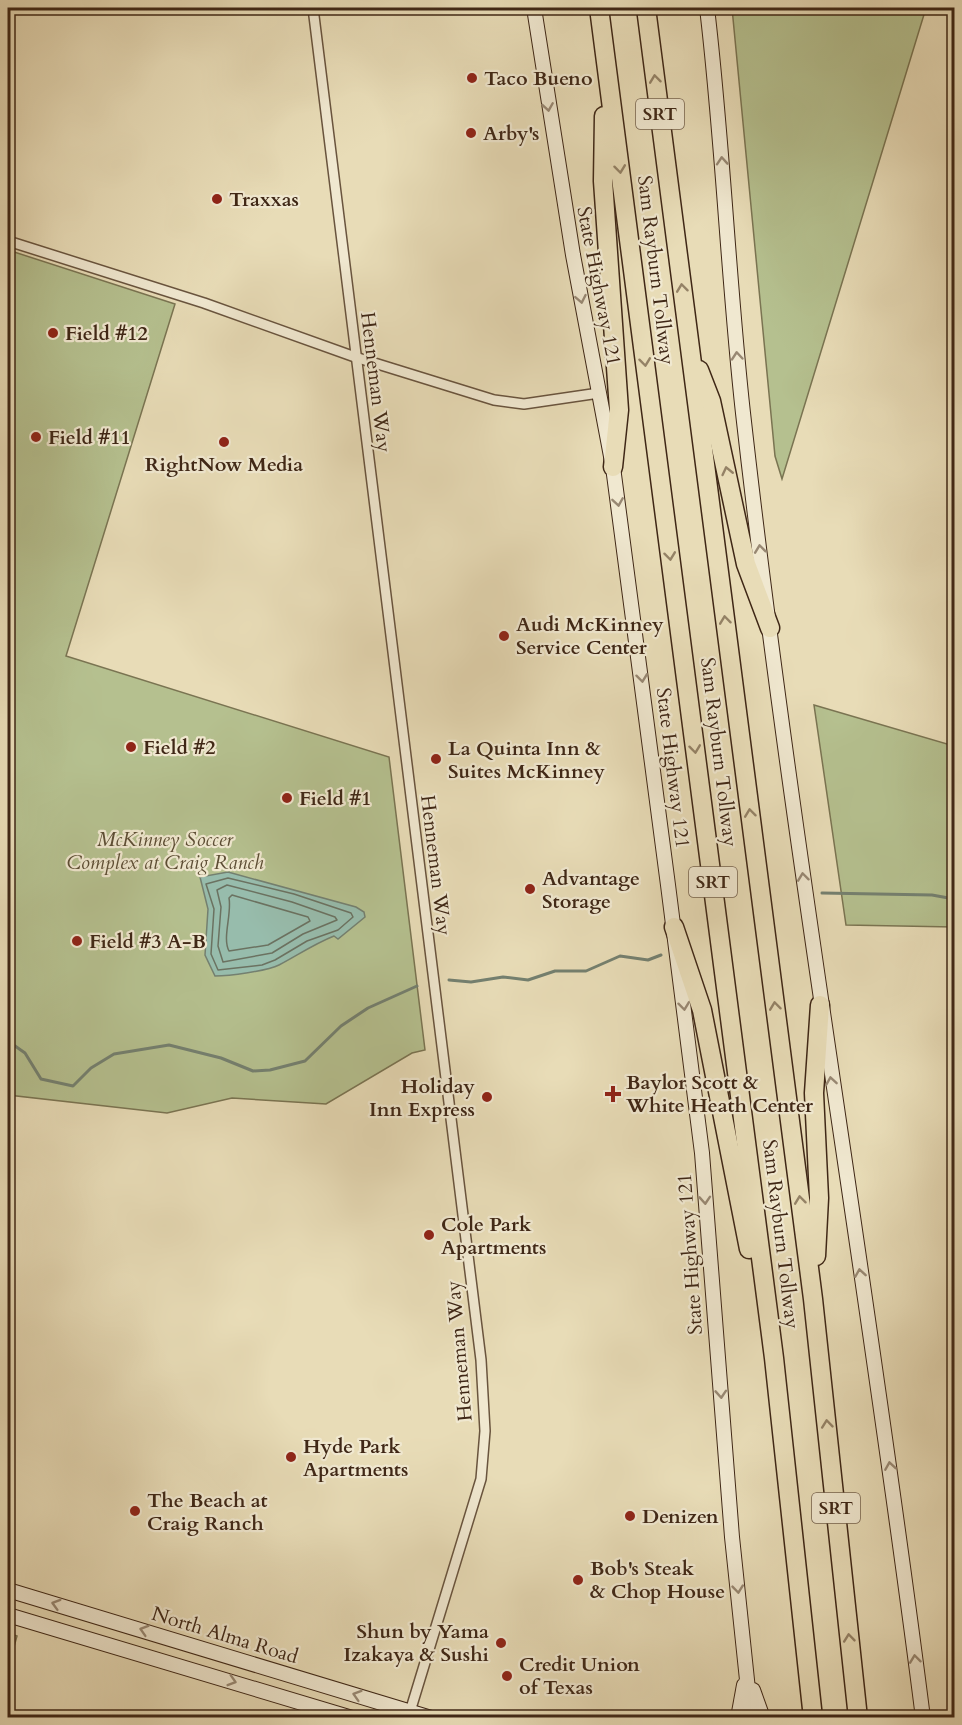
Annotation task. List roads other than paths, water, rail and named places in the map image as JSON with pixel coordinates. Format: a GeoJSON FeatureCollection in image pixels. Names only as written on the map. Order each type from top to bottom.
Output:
{"type":"FeatureCollection","features":[{"type":"Feature","properties":{"kind":"highway","name":"Sam Rayburn Tollway"},"geometry":{"type":"LineString","coordinates":[[599,8],[774,1358],[813,1718]]}},
{"type":"Feature","properties":{"kind":"highway","name":"Sam Rayburn Tollway"},"geometry":{"type":"LineString","coordinates":[[646,8],[813,1299],[858,1718]]}},
{"type":"Feature","properties":{"kind":"highway"},"geometry":{"type":"LineString","coordinates":[[604,48],[603,181],[619,410],[613,466]]}},
{"type":"Feature","properties":{"kind":"highway"},"geometry":{"type":"LineString","coordinates":[[689,346],[711,401],[746,564],[771,628]]}},
{"type":"Feature","properties":{"kind":"highway"},"geometry":{"type":"LineString","coordinates":[[674,927],[702,1010],[752,1268],[774,1358]]}},
{"type":"Feature","properties":{"kind":"highway"},"geometry":{"type":"LineString","coordinates":[[813,1299],[819,1198],[814,1093],[820,1005]]}},
{"type":"Feature","properties":{"kind":"main road","name":"State Highway 121"},"geometry":{"type":"LineString","coordinates":[[534,8],[571,244],[613,466],[674,927],[702,1153],[732,1537],[751,1718]]}},
{"type":"Feature","properties":{"kind":"main road"},"geometry":{"type":"LineString","coordinates":[[707,8],[718,98],[743,412],[820,1005],[895,1496],[923,1718]]}},
{"type":"Feature","properties":{"kind":"main road","name":"North Alma Road"},"geometry":{"type":"LineString","coordinates":[[8,1590],[183,1642],[410,1714],[431,1718]]}},
{"type":"Feature","properties":{"kind":"main road"},"geometry":{"type":"LineString","coordinates":[[8,1615],[352,1718]]}},
{"type":"Feature","properties":{"kind":"main road"},"geometry":{"type":"LineString","coordinates":[[176,1664],[183,1642]]}},
{"type":"Feature","properties":{"kind":"main road"},"geometry":{"type":"LineString","coordinates":[[738,1718],[747,1671]]}},
{"type":"Feature","properties":{"kind":"main road"},"geometry":{"type":"LineString","coordinates":[[747,1671],[763,1718]]}},
{"type":"Feature","properties":{"kind":"street","name":"Henneman Way"},"geometry":{"type":"LineString","coordinates":[[313,8],[481,1359],[485,1431],[481,1479],[410,1714]]}},
{"type":"Feature","properties":{"kind":"street"},"geometry":{"type":"LineString","coordinates":[[8,241],[204,303],[355,357],[494,400],[524,404],[599,393]]}},
{"type":"Feature","properties":{"kind":"water"},"geometry":{"type":"Polygon","coordinates":[[[228,872],[356,907],[364,912],[365,917],[338,939],[334,936],[327,939],[279,965],[248,973],[215,976],[205,955],[208,909],[200,877],[228,872]]]}},
{"type":"Feature","properties":{"kind":"waterway"},"geometry":{"type":"LineString","coordinates":[[822,893],[932,895],[954,899]]}},
{"type":"Feature","properties":{"kind":"waterway"},"geometry":{"type":"LineString","coordinates":[[449,980],[471,982],[503,977],[528,980],[555,971],[586,971],[620,956],[648,960],[661,955]]}},
{"type":"Feature","properties":{"kind":"waterway"},"geometry":{"type":"LineString","coordinates":[[8,1041],[25,1053],[41,1079],[73,1086],[91,1068],[114,1054],[169,1045],[221,1058],[253,1071],[270,1070],[305,1061],[341,1026],[368,1008],[417,986]]}},
{"type":"Feature","properties":{"kind":"place","name":"Taco Bueno"},"geometry":{"type":"Point","coordinates":[472,78]}},
{"type":"Feature","properties":{"kind":"place","name":"Arby's"},"geometry":{"type":"Point","coordinates":[471,133]}},
{"type":"Feature","properties":{"kind":"place","name":"Traxxas"},"geometry":{"type":"Point","coordinates":[217,199]}},
{"type":"Feature","properties":{"kind":"place","name":"Field #12"},"geometry":{"type":"Point","coordinates":[53,333]}},
{"type":"Feature","properties":{"kind":"place","name":"Field #11"},"geometry":{"type":"Point","coordinates":[36,437]}},
{"type":"Feature","properties":{"kind":"place","name":"RightNow Media"},"geometry":{"type":"Point","coordinates":[224,442]}},
{"type":"Feature","properties":{"kind":"place","name":"Audi McKinney Service Center"},"geometry":{"type":"Point","coordinates":[504,636]}},
{"type":"Feature","properties":{"kind":"place","name":"Field #2"},"geometry":{"type":"Point","coordinates":[131,747]}},
{"type":"Feature","properties":{"kind":"place","name":"La Quinta Inn & Suites McKinney"},"geometry":{"type":"Point","coordinates":[436,759]}},
{"type":"Feature","properties":{"kind":"place","name":"Field #1"},"geometry":{"type":"Point","coordinates":[287,798]}},
{"type":"Feature","properties":{"kind":"place","name":"Advantage Storage"},"geometry":{"type":"Point","coordinates":[530,889]}},
{"type":"Feature","properties":{"kind":"place","name":"Field #3 A-B"},"geometry":{"type":"Point","coordinates":[77,941]}},
{"type":"Feature","properties":{"kind":"place","name":"Baylor Scott & White Heath Center"},"geometry":{"type":"Point","coordinates":[613,1094]}},
{"type":"Feature","properties":{"kind":"place","name":"Holiday Inn Express"},"geometry":{"type":"Point","coordinates":[487,1097]}},
{"type":"Feature","properties":{"kind":"place","name":"Cole Park Apartments"},"geometry":{"type":"Point","coordinates":[429,1235]}},
{"type":"Feature","properties":{"kind":"place","name":"Hyde Park Apartments"},"geometry":{"type":"Point","coordinates":[291,1457]}},
{"type":"Feature","properties":{"kind":"place","name":"The Beach at Craig Ranch"},"geometry":{"type":"Point","coordinates":[135,1511]}},
{"type":"Feature","properties":{"kind":"place","name":"Denizen"},"geometry":{"type":"Point","coordinates":[630,1516]}},
{"type":"Feature","properties":{"kind":"place","name":"Bob's Steak & Chop House"},"geometry":{"type":"Point","coordinates":[578,1580]}},
{"type":"Feature","properties":{"kind":"place","name":"Shun by Yama Izakaya & Sushi"},"geometry":{"type":"Point","coordinates":[501,1643]}},
{"type":"Feature","properties":{"kind":"place","name":"Credit Union of Texas"},"geometry":{"type":"Point","coordinates":[507,1676]}},
{"type":"Feature","properties":{"kind":"park label","name":"McKinney Soccer Complex at Craig Ranch"},"geometry":{"type":"Point","coordinates":[165,850]}}]}
